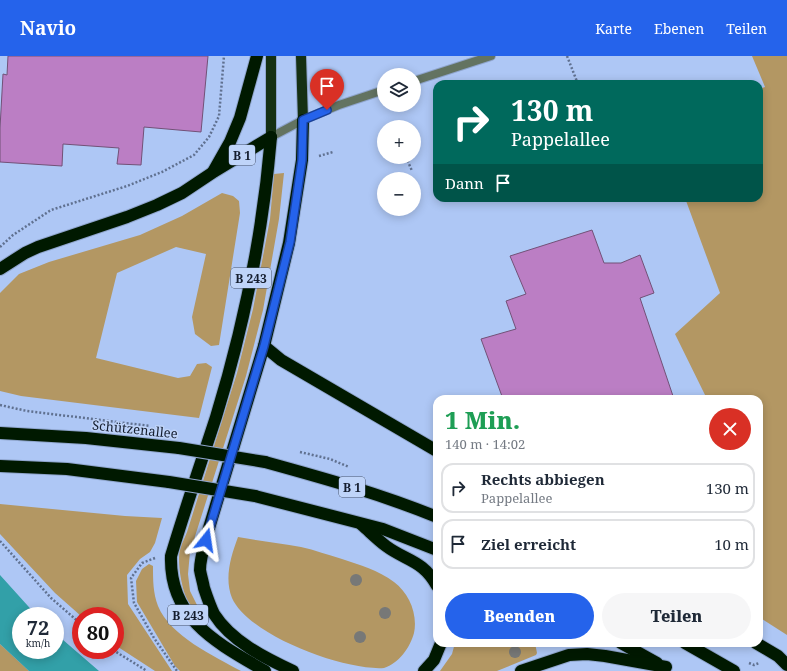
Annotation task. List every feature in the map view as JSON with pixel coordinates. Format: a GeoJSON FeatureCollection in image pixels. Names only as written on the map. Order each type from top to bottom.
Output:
{"type":"FeatureCollection","features":[{"type":"Feature","properties":{"kind":"highway"},"geometry":{"type":"LineString","coordinates":[[0,269],[38,247],[127,217],[157,205],[182,193],[212,173],[230,142],[240,118],[258,56]]}},
{"type":"Feature","properties":{"kind":"highway","name":"B 243"},"geometry":{"type":"LineString","coordinates":[[264,346],[290,242],[302,160],[303,120]]}},
{"type":"Feature","properties":{"kind":"highway","name":"B 1"},"geometry":{"type":"LineString","coordinates":[[212,173],[271,137]]}},
{"type":"Feature","properties":{"kind":"highway","name":"B 243"},"geometry":{"type":"LineString","coordinates":[[265,671],[207,633],[188,615],[176,596],[170,566],[171,556],[224,386],[251,282],[269,165],[271,137]]}},
{"type":"Feature","properties":{"kind":"highway"},"geometry":{"type":"LineString","coordinates":[[293,671],[249,647],[222,623],[214,614],[200,571],[209,528],[264,346],[281,360],[433,449]]}},
{"type":"Feature","properties":{"kind":"highway","name":"Schützenallee"},"geometry":{"type":"LineString","coordinates":[[0,433],[86,438],[179,448],[265,462],[371,492],[433,514]]}},
{"type":"Feature","properties":{"kind":"highway"},"geometry":{"type":"LineString","coordinates":[[0,466],[67,469],[169,482],[255,496],[383,529],[433,548]]}},
{"type":"Feature","properties":{"kind":"highway"},"geometry":{"type":"LineString","coordinates":[[358,522],[387,546],[416,562],[433,580]]}},
{"type":"Feature","properties":{"kind":"highway"},"geometry":{"type":"LineString","coordinates":[[424,671],[434,660],[439,647]]}},
{"type":"Feature","properties":{"kind":"highway"},"geometry":{"type":"LineString","coordinates":[[628,647],[669,669]]}},
{"type":"Feature","properties":{"kind":"highway"},"geometry":{"type":"LineString","coordinates":[[692,647],[734,671]]}},
{"type":"Feature","properties":{"kind":"highway"},"geometry":{"type":"LineString","coordinates":[[763,647],[778,656],[787,665]]}},
{"type":"Feature","properties":{"kind":"highway"},"geometry":{"type":"LineString","coordinates":[[521,671],[569,655],[587,654],[605,656],[669,669]]}},
{"type":"Feature","properties":{"kind":"main road","name":"B 243"},"geometry":{"type":"LineString","coordinates":[[271,56],[271,137]]}},
{"type":"Feature","properties":{"kind":"main road","name":"B 243"},"geometry":{"type":"LineString","coordinates":[[301,56],[303,120]]}},
{"type":"Feature","properties":{"kind":"street"},"geometry":{"type":"LineString","coordinates":[[421,79],[491,56]]}},
{"type":"Feature","properties":{"kind":"street"},"geometry":{"type":"LineString","coordinates":[[271,137],[303,120],[339,105],[377,92]]}},
{"type":"Feature","properties":{"kind":"path"},"geometry":{"type":"LineString","coordinates":[[0,247],[13,235],[51,210],[126,186],[162,172],[194,155],[209,137],[219,116],[224,56]]}},
{"type":"Feature","properties":{"kind":"path"},"geometry":{"type":"LineString","coordinates":[[567,56],[576,80]]}},
{"type":"Feature","properties":{"kind":"path"},"geometry":{"type":"LineString","coordinates":[[409,164],[412,171]]}},
{"type":"Feature","properties":{"kind":"path"},"geometry":{"type":"LineString","coordinates":[[0,405],[27,411],[153,426]]}},
{"type":"Feature","properties":{"kind":"path"},"geometry":{"type":"LineString","coordinates":[[0,541],[51,598],[72,616]]}},
{"type":"Feature","properties":{"kind":"path"},"geometry":{"type":"LineString","coordinates":[[158,557],[142,562],[131,578],[134,602],[154,638],[177,671]]}},
{"type":"Feature","properties":{"kind":"path"},"geometry":{"type":"LineString","coordinates":[[124,657],[147,671]]}},
{"type":"Feature","properties":{"kind":"shaded area"},"geometry":{"type":"Polygon","coordinates":[[[752,56],[787,56],[787,635],[763,620],[763,395],[705,395],[675,334],[720,293],[686,202],[763,202],[763,88],[765,87],[752,56]]]}},
{"type":"Feature","properties":{"kind":"shaded area"},"geometry":{"type":"Polygon","coordinates":[[[284,173],[279,219],[263,310],[246,376],[190,552],[188,574],[190,591],[205,621],[204,623],[197,618],[192,610],[183,589],[179,567],[180,549],[187,532],[237,373],[253,309],[270,219],[274,174],[284,173]]]}},
{"type":"Feature","properties":{"kind":"shaded area"},"geometry":{"type":"Polygon","coordinates":[[[222,193],[233,196],[239,201],[240,213],[219,345],[211,346],[195,334],[192,317],[206,254],[176,247],[117,273],[96,358],[178,378],[190,376],[197,364],[206,363],[212,367],[199,418],[21,396],[0,391],[0,293],[19,274],[49,262],[140,235],[182,216],[222,193]]]}},
{"type":"Feature","properties":{"kind":"shaded area"},"geometry":{"type":"Polygon","coordinates":[[[0,504],[162,518],[155,543],[150,552],[140,559],[127,575],[128,604],[172,671],[155,671],[124,651],[124,607],[72,608],[55,593],[0,534],[0,504]]]}},
{"type":"Feature","properties":{"kind":"shaded area"},"geometry":{"type":"Polygon","coordinates":[[[238,537],[301,547],[362,566],[388,578],[404,592],[413,611],[415,619],[414,633],[407,649],[399,659],[384,668],[346,664],[323,657],[277,638],[257,625],[242,612],[232,598],[230,590],[229,567],[238,537]]]}},
{"type":"Feature","properties":{"kind":"shaded area"},"geometry":{"type":"Polygon","coordinates":[[[149,564],[153,566],[153,581],[156,601],[164,617],[172,627],[182,636],[206,652],[241,671],[180,671],[175,666],[137,602],[136,581],[142,569],[149,564]]]}},
{"type":"Feature","properties":{"kind":"shaded area"},"geometry":{"type":"Polygon","coordinates":[[[0,575],[29,607],[12,607],[12,655],[0,644],[0,575]]]}},
{"type":"Feature","properties":{"kind":"shaded area"},"geometry":{"type":"Polygon","coordinates":[[[64,641],[72,648],[72,659],[85,659],[99,671],[29,671],[16,659],[64,659],[64,641]]]}},
{"type":"Feature","properties":{"kind":"shaded area"},"geometry":{"type":"Polygon","coordinates":[[[0,644],[12,655],[12,659],[16,659],[29,671],[0,671],[0,644]]]}},
{"type":"Feature","properties":{"kind":"shaded area"},"geometry":{"type":"Polygon","coordinates":[[[454,647],[536,647],[537,653],[536,655],[497,671],[440,671],[452,654],[454,647]]]}},
{"type":"Feature","properties":{"kind":"building"},"geometry":{"type":"Polygon","coordinates":[[[8,56],[208,56],[201,132],[144,127],[141,165],[117,164],[119,148],[63,144],[62,166],[0,162],[3,74],[7,75],[8,56]]]}},
{"type":"Feature","properties":{"kind":"building"},"geometry":{"type":"Polygon","coordinates":[[[592,230],[604,263],[621,263],[640,255],[654,293],[640,298],[673,395],[502,395],[481,339],[516,329],[506,301],[526,294],[510,256],[592,230]]]}},
{"type":"Feature","properties":{"kind":"route"},"geometry":{"type":"LineString","coordinates":[[206,540],[264,346],[290,242],[302,160],[303,120],[327,110]]}}]}
